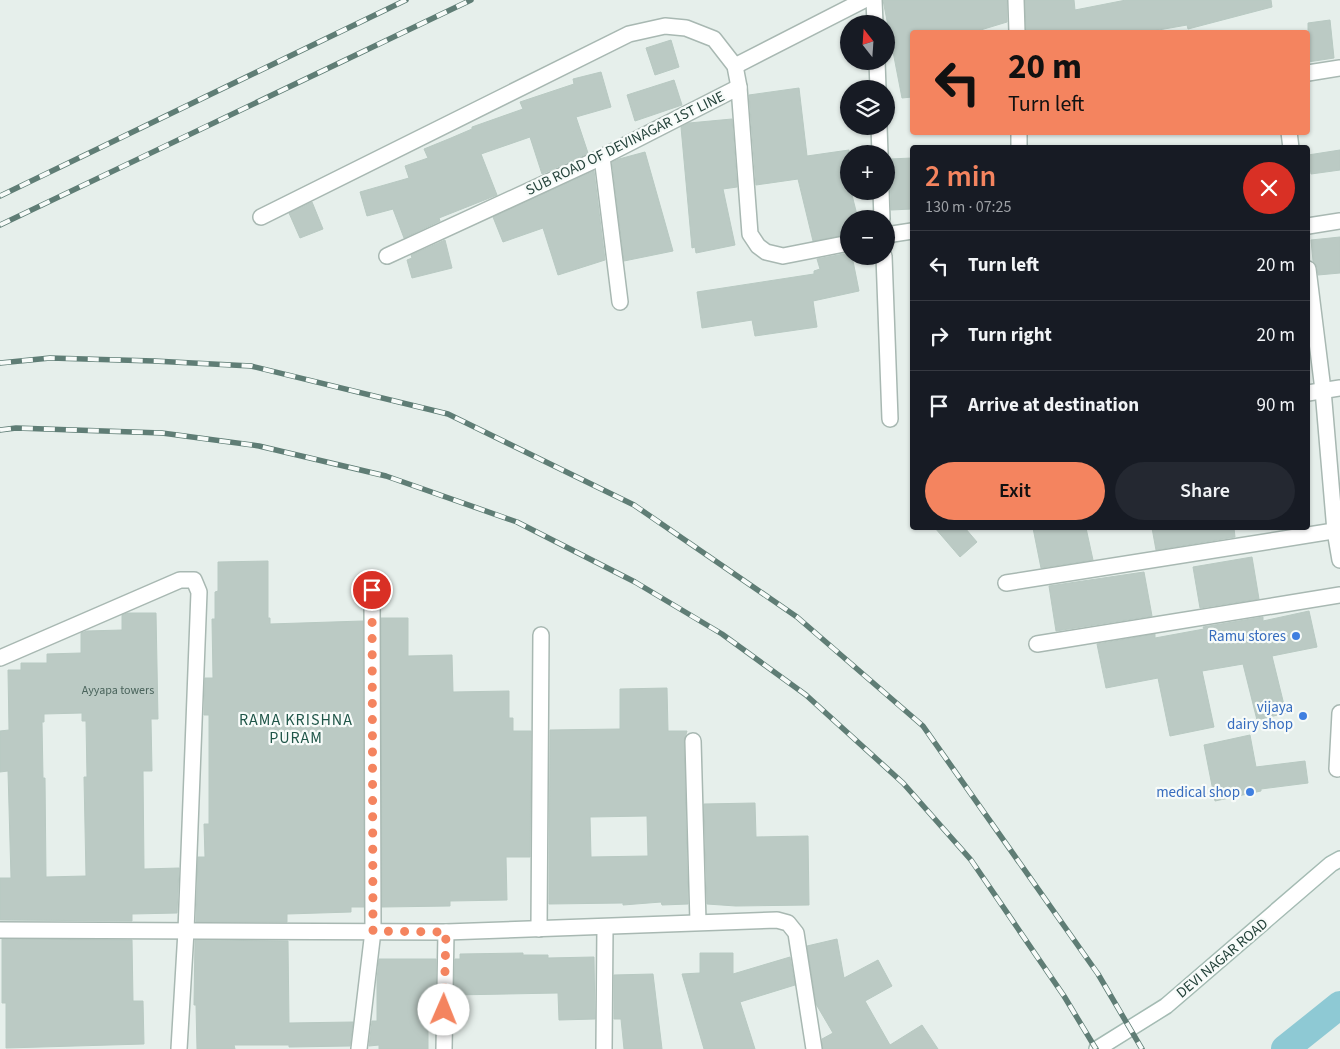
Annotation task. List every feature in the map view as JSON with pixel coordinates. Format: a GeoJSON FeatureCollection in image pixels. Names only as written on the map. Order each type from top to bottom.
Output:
{"type":"FeatureCollection","features":[{"type":"Feature","properties":{"kind":"street"},"geometry":{"type":"LineString","coordinates":[[735,66],[864,0]]}},
{"type":"Feature","properties":{"kind":"street"},"geometry":{"type":"LineString","coordinates":[[874,0],[875,15]]}},
{"type":"Feature","properties":{"kind":"street"},"geometry":{"type":"LineString","coordinates":[[1016,0],[1017,30]]}},
{"type":"Feature","properties":{"kind":"street"},"geometry":{"type":"LineString","coordinates":[[261,217],[629,34],[666,26],[686,28],[714,39],[735,66],[739,87]]}},
{"type":"Feature","properties":{"kind":"street"},"geometry":{"type":"LineString","coordinates":[[1310,74],[1340,68]]}},
{"type":"Feature","properties":{"kind":"street","name":"SUB ROAD OF DEVINAGAR 1ST LINE"},"geometry":{"type":"LineString","coordinates":[[387,256],[602,157],[739,87],[750,234],[758,246],[766,252],[783,256],[840,245]]}},
{"type":"Feature","properties":{"kind":"street"},"geometry":{"type":"LineString","coordinates":[[602,157],[620,302]]}},
{"type":"Feature","properties":{"kind":"street"},"geometry":{"type":"LineString","coordinates":[[1310,226],[1340,221]]}},
{"type":"Feature","properties":{"kind":"street"},"geometry":{"type":"LineString","coordinates":[[895,234],[910,231]]}},
{"type":"Feature","properties":{"kind":"street"},"geometry":{"type":"LineString","coordinates":[[884,265],[890,419]]}},
{"type":"Feature","properties":{"kind":"street"},"geometry":{"type":"LineString","coordinates":[[1310,284],[1340,560]]}},
{"type":"Feature","properties":{"kind":"street"},"geometry":{"type":"LineString","coordinates":[[1310,393],[1340,388]]}},
{"type":"Feature","properties":{"kind":"street"},"geometry":{"type":"LineString","coordinates":[[1006,583],[1337,531]]}},
{"type":"Feature","properties":{"kind":"street"},"geometry":{"type":"LineString","coordinates":[[0,658],[180,580],[194,580],[200,592],[186,931],[178,1049]]}},
{"type":"Feature","properties":{"kind":"street"},"geometry":{"type":"LineString","coordinates":[[359,1049],[373,931],[372,590]]}},
{"type":"Feature","properties":{"kind":"street"},"geometry":{"type":"LineString","coordinates":[[1037,644],[1340,595]]}},
{"type":"Feature","properties":{"kind":"street"},"geometry":{"type":"LineString","coordinates":[[539,929],[541,635]]}},
{"type":"Feature","properties":{"kind":"street"},"geometry":{"type":"LineString","coordinates":[[1337,770],[1340,713]]}},
{"type":"Feature","properties":{"kind":"street"},"geometry":{"type":"LineString","coordinates":[[693,741],[698,922]]}},
{"type":"Feature","properties":{"kind":"street","name":"DEVI NAGAR ROAD"},"geometry":{"type":"LineString","coordinates":[[1097,1049],[1166,1006],[1330,864],[1340,859]]}},
{"type":"Feature","properties":{"kind":"street"},"geometry":{"type":"LineString","coordinates":[[0,930],[446,932],[777,920],[788,923],[796,933],[814,1049]]}},
{"type":"Feature","properties":{"kind":"street"},"geometry":{"type":"LineString","coordinates":[[604,1049],[605,927]]}},
{"type":"Feature","properties":{"kind":"street"},"geometry":{"type":"LineString","coordinates":[[444,1049],[446,932]]}},
{"type":"Feature","properties":{"kind":"building"},"geometry":{"type":"Polygon","coordinates":[[[883,0],[1007,0],[1007,22],[981,30],[910,30],[910,97],[902,98],[895,62],[895,15],[886,15],[883,0]]]}},
{"type":"Feature","properties":{"kind":"building"},"geometry":{"type":"Polygon","coordinates":[[[1025,0],[1074,0],[1075,10],[1126,0],[1271,0],[1272,7],[1188,29],[1187,25],[1158,30],[1026,30],[1025,0]]]}},
{"type":"Feature","properties":{"kind":"building"},"geometry":{"type":"Polygon","coordinates":[[[1330,20],[1334,58],[1310,62],[1310,30],[1308,30],[1308,23],[1330,20]]]}},
{"type":"Feature","properties":{"kind":"building"},"geometry":{"type":"Polygon","coordinates":[[[671,40],[679,67],[655,75],[646,48],[671,40]]]}},
{"type":"Feature","properties":{"kind":"building"},"geometry":{"type":"Polygon","coordinates":[[[601,72],[611,107],[576,117],[588,153],[542,174],[530,137],[481,154],[497,195],[439,218],[440,221],[404,238],[393,209],[367,216],[360,192],[409,178],[405,166],[428,158],[424,149],[472,129],[472,127],[523,109],[520,102],[574,84],[573,79],[601,72]]]}},
{"type":"Feature","properties":{"kind":"building"},"geometry":{"type":"Polygon","coordinates":[[[674,80],[682,105],[635,121],[627,95],[674,80]]]}},
{"type":"Feature","properties":{"kind":"building"},"geometry":{"type":"Polygon","coordinates":[[[799,88],[807,156],[840,151],[840,200],[853,200],[856,210],[840,210],[840,236],[813,241],[798,179],[756,185],[749,95],[799,88]]]}},
{"type":"Feature","properties":{"kind":"building"},"geometry":{"type":"Polygon","coordinates":[[[732,119],[737,187],[723,189],[735,245],[696,253],[695,247],[692,248],[681,127],[689,123],[732,119]]]}},
{"type":"Feature","properties":{"kind":"building"},"geometry":{"type":"Polygon","coordinates":[[[1340,150],[1340,170],[1311,174],[1310,155],[1340,150]]]}},
{"type":"Feature","properties":{"kind":"building"},"geometry":{"type":"Polygon","coordinates":[[[645,152],[673,251],[624,261],[612,162],[645,152]]]}},
{"type":"Feature","properties":{"kind":"building"},"geometry":{"type":"Polygon","coordinates":[[[910,158],[910,209],[891,210],[891,200],[895,200],[895,159],[910,158]]]}},
{"type":"Feature","properties":{"kind":"building"},"geometry":{"type":"Polygon","coordinates":[[[594,171],[605,260],[558,275],[543,228],[503,242],[493,217],[594,171]]]}},
{"type":"Feature","properties":{"kind":"building"},"geometry":{"type":"Polygon","coordinates":[[[312,202],[323,229],[300,238],[289,213],[312,202]]]}},
{"type":"Feature","properties":{"kind":"building"},"geometry":{"type":"Polygon","coordinates":[[[1340,237],[1340,273],[1318,275],[1317,267],[1313,261],[1311,240],[1340,237]]]}},
{"type":"Feature","properties":{"kind":"building"},"geometry":{"type":"Polygon","coordinates":[[[445,240],[452,268],[412,278],[407,260],[412,258],[411,255],[445,240]]]}},
{"type":"Feature","properties":{"kind":"building"},"geometry":{"type":"Polygon","coordinates":[[[840,255],[840,265],[854,265],[859,291],[813,301],[817,327],[755,336],[752,320],[702,328],[697,292],[814,274],[814,271],[820,269],[817,259],[840,255]]]}},
{"type":"Feature","properties":{"kind":"building"},"geometry":{"type":"Polygon","coordinates":[[[937,530],[967,530],[977,542],[960,557],[937,530]]]}},
{"type":"Feature","properties":{"kind":"building"},"geometry":{"type":"Polygon","coordinates":[[[1033,530],[1086,530],[1093,560],[1041,568],[1033,530]]]}},
{"type":"Feature","properties":{"kind":"building"},"geometry":{"type":"Polygon","coordinates":[[[1152,530],[1234,530],[1235,537],[1156,550],[1152,530]]]}},
{"type":"Feature","properties":{"kind":"building"},"geometry":{"type":"Polygon","coordinates":[[[1252,557],[1259,599],[1200,608],[1193,567],[1252,557]]]}},
{"type":"Feature","properties":{"kind":"building"},"geometry":{"type":"Polygon","coordinates":[[[268,561],[268,618],[270,618],[270,624],[363,621],[364,907],[351,907],[351,912],[287,914],[287,922],[196,922],[198,857],[205,857],[204,824],[209,824],[209,715],[204,715],[205,678],[213,678],[212,619],[215,619],[215,592],[218,591],[218,562],[268,561]]]}},
{"type":"Feature","properties":{"kind":"building"},"geometry":{"type":"Polygon","coordinates":[[[1144,572],[1152,616],[1056,631],[1049,586],[1144,572]]]}},
{"type":"Feature","properties":{"kind":"building"},"geometry":{"type":"Polygon","coordinates":[[[1309,611],[1317,647],[1272,656],[1286,713],[1257,720],[1243,664],[1202,671],[1214,727],[1170,736],[1158,678],[1106,688],[1097,644],[1155,634],[1155,638],[1204,629],[1203,627],[1263,617],[1263,621],[1309,611]]]}},
{"type":"Feature","properties":{"kind":"building"},"geometry":{"type":"Polygon","coordinates":[[[127,613],[156,613],[158,719],[151,719],[152,771],[143,771],[144,869],[179,868],[177,913],[132,914],[132,921],[0,920],[0,878],[11,878],[8,771],[0,772],[0,731],[9,730],[8,670],[21,670],[21,663],[47,663],[47,654],[81,653],[81,633],[87,631],[122,630],[122,615],[127,613]],[[82,713],[44,714],[44,722],[42,722],[43,778],[45,778],[46,877],[86,876],[84,777],[87,777],[86,721],[82,721],[82,713]]]}},
{"type":"Feature","properties":{"kind":"building"},"geometry":{"type":"Polygon","coordinates":[[[381,618],[408,618],[408,656],[452,655],[453,692],[509,691],[509,718],[513,718],[513,731],[531,731],[530,857],[506,857],[507,900],[450,901],[450,906],[382,907],[381,618]]]}},
{"type":"Feature","properties":{"kind":"building"},"geometry":{"type":"Polygon","coordinates":[[[667,688],[668,731],[687,731],[684,741],[688,904],[662,905],[661,902],[623,905],[623,903],[549,904],[550,730],[620,729],[620,689],[667,688]],[[647,816],[590,817],[591,857],[648,856],[647,816]]]}},
{"type":"Feature","properties":{"kind":"building"},"geometry":{"type":"Polygon","coordinates":[[[1250,735],[1256,767],[1305,761],[1308,783],[1261,789],[1261,791],[1215,801],[1204,745],[1250,735]]]}},
{"type":"Feature","properties":{"kind":"building"},"geometry":{"type":"Polygon","coordinates":[[[755,803],[756,837],[808,836],[809,905],[736,906],[707,904],[704,804],[755,803]]]}},
{"type":"Feature","properties":{"kind":"building"},"geometry":{"type":"Polygon","coordinates":[[[2,939],[132,940],[133,1001],[143,1001],[144,1044],[6,1048],[6,1003],[2,1003],[2,939]]]}},
{"type":"Feature","properties":{"kind":"building"},"geometry":{"type":"Polygon","coordinates":[[[837,939],[844,978],[878,960],[892,986],[865,1001],[890,1045],[922,1025],[938,1049],[823,1049],[822,1039],[833,1033],[816,1004],[807,946],[837,939]]]}},
{"type":"Feature","properties":{"kind":"building"},"geometry":{"type":"Polygon","coordinates":[[[195,940],[288,941],[289,1023],[353,1022],[350,1046],[289,1047],[289,1045],[234,1045],[235,1049],[197,1049],[196,1005],[194,1005],[195,940]]]}},
{"type":"Feature","properties":{"kind":"building"},"geometry":{"type":"Polygon","coordinates":[[[523,953],[523,955],[548,955],[548,958],[594,957],[595,1019],[559,1020],[558,993],[454,995],[455,959],[460,959],[460,954],[523,953]]]}},
{"type":"Feature","properties":{"kind":"building"},"geometry":{"type":"Polygon","coordinates":[[[700,953],[733,953],[733,974],[790,957],[795,985],[740,1002],[755,1049],[704,1049],[682,974],[700,973],[700,953]]]}},
{"type":"Feature","properties":{"kind":"building"},"geometry":{"type":"Polygon","coordinates":[[[379,959],[436,959],[436,995],[428,995],[428,1049],[379,1049],[379,1045],[369,1046],[372,1021],[377,1021],[379,959]]]}},
{"type":"Feature","properties":{"kind":"building"},"geometry":{"type":"Polygon","coordinates":[[[653,974],[662,1049],[624,1049],[621,1019],[614,1019],[614,975],[653,974]]]}},
{"type":"Feature","properties":{"kind":"waterway"},"geometry":{"type":"LineString","coordinates":[[1285,1049],[1340,1005]]}},
{"type":"Feature","properties":{"kind":"railway"},"geometry":{"type":"LineString","coordinates":[[0,196],[406,0]]}},
{"type":"Feature","properties":{"kind":"railway"},"geometry":{"type":"LineString","coordinates":[[0,225],[471,0]]}},
{"type":"Feature","properties":{"kind":"railway"},"geometry":{"type":"LineString","coordinates":[[0,363],[50,358],[251,366],[448,414],[634,505],[797,617],[923,726],[1098,974],[1142,1049]]}},
{"type":"Feature","properties":{"kind":"railway"},"geometry":{"type":"LineString","coordinates":[[0,430],[16,428],[162,433],[259,446],[386,476],[517,522],[635,582],[722,634],[806,695],[903,783],[971,860],[1064,996],[1096,1049]]}},
{"type":"Feature","properties":{"kind":"place","name":"Ramu stores"},"geometry":{"type":"Point","coordinates":[1296,636]}},
{"type":"Feature","properties":{"kind":"place","name":"vijaya dairy shop"},"geometry":{"type":"Point","coordinates":[1303,716]}},
{"type":"Feature","properties":{"kind":"place","name":"medical shop"},"geometry":{"type":"Point","coordinates":[1250,792]}},
{"type":"Feature","properties":{"kind":"district","name":"RAMA KRISHNA PURAM"},"geometry":{"type":"Point","coordinates":[296,728]}},
{"type":"Feature","properties":{"kind":"route"},"geometry":{"type":"LineString","coordinates":[[372,590],[373,931],[446,932],[444,1010]]}}]}
